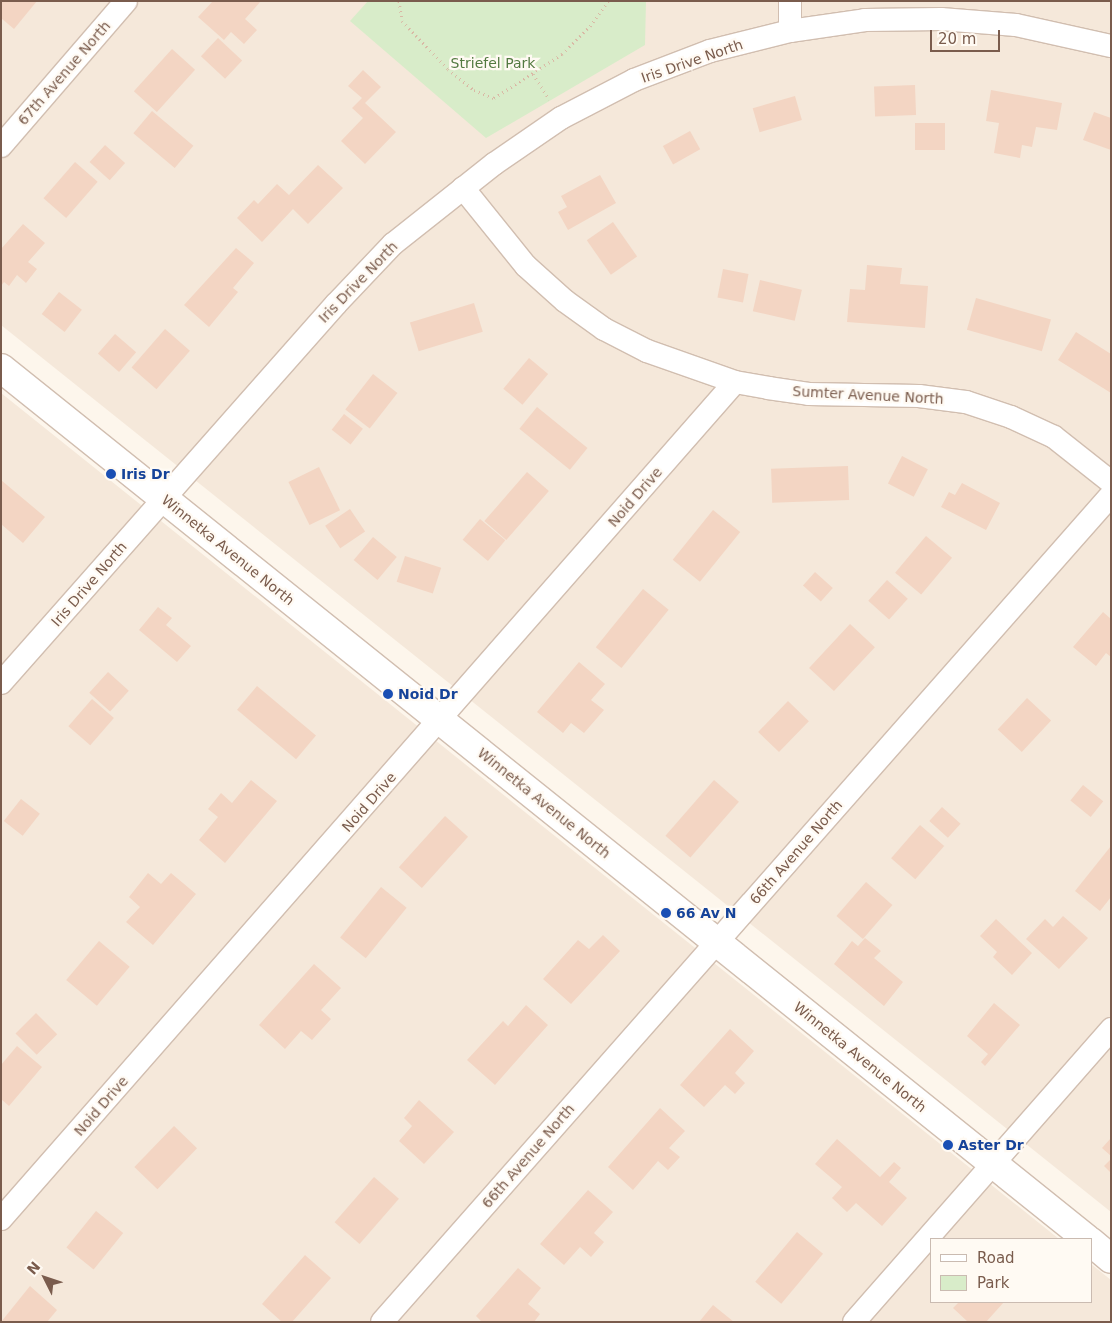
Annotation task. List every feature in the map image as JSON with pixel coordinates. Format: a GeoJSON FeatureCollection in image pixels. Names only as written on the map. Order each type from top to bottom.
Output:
{"type":"FeatureCollection","features":[{"type":"Feature","properties":{"kind":"street","name":"67th Avenue North"},"geometry":{"type":"LineString","coordinates":[[1,146],[126,1]]}},
{"type":"Feature","properties":{"kind":"street"},"geometry":{"type":"LineString","coordinates":[[790,1],[790,31]]}},
{"type":"Feature","properties":{"kind":"street","name":"Iris Drive North"},"geometry":{"type":"LineString","coordinates":[[1,683],[393,244],[463,188],[561,118],[642,77],[710,51],[790,31],[864,20],[941,19],[1016,25],[1111,46]]}},
{"type":"Feature","properties":{"kind":"street","name":"Sumter Avenue North"},"geometry":{"type":"LineString","coordinates":[[463,188],[526,266],[565,301],[596,324],[647,351],[735,382],[809,394],[919,396],[966,402],[1011,416],[1054,437],[1111,482]]}},
{"type":"Feature","properties":{"kind":"street","name":"Winnetka Avenue North"},"geometry":{"type":"LineString","coordinates":[[1,368],[1086,1238]]}},
{"type":"Feature","properties":{"kind":"street","name":"Noid Drive"},"geometry":{"type":"LineString","coordinates":[[1,1219],[441,720],[735,382]]}},
{"type":"Feature","properties":{"kind":"street","name":"66th Avenue North"},"geometry":{"type":"LineString","coordinates":[[382,1322],[1111,495]]}},
{"type":"Feature","properties":{"kind":"street"},"geometry":{"type":"LineString","coordinates":[[854,1322],[1111,1030]]}},
{"type":"Feature","properties":{"kind":"street"},"geometry":{"type":"LineString","coordinates":[[1092,1243],[1111,1258]]}},
{"type":"Feature","properties":{"kind":"path"},"geometry":{"type":"LineString","coordinates":[[399,1],[402,21],[448,69],[474,90],[494,98],[562,54],[590,26],[608,1]]}},
{"type":"Feature","properties":{"kind":"path"},"geometry":{"type":"LineString","coordinates":[[533,74],[561,118]]}},
{"type":"Feature","properties":{"kind":"shaded area"},"geometry":{"type":"Polygon","coordinates":[[[1,1],[1111,1],[1111,1212],[1,325],[1,1]]]}},
{"type":"Feature","properties":{"kind":"shaded area"},"geometry":{"type":"Polygon","coordinates":[[[1,393],[1058,1238],[930,1238],[930,1303],[1092,1303],[1092,1265],[1111,1280],[1111,1322],[1,1322],[1,393]]]}},
{"type":"Feature","properties":{"kind":"green space","name":"Striefel Park"},"geometry":{"type":"Polygon","coordinates":[[[368,1],[646,1],[645,45],[486,138],[350,21],[368,1]]]}},
{"type":"Feature","properties":{"kind":"building"},"geometry":{"type":"Polygon","coordinates":[[[1,1],[37,1],[14,29],[1,18],[1,1]]]}},
{"type":"Feature","properties":{"kind":"building"},"geometry":{"type":"Polygon","coordinates":[[[213,1],[261,1],[245,19],[257,30],[244,44],[231,32],[224,40],[198,17],[213,1]]]}},
{"type":"Feature","properties":{"kind":"building"},"geometry":{"type":"Polygon","coordinates":[[[218,38],[242,61],[225,79],[201,56],[218,38]]]}},
{"type":"Feature","properties":{"kind":"building"},"geometry":{"type":"Polygon","coordinates":[[[172,49],[195,70],[157,112],[134,91],[172,49]]]}},
{"type":"Feature","properties":{"kind":"building"},"geometry":{"type":"Polygon","coordinates":[[[363,70],[381,87],[365,103],[396,132],[365,164],[341,141],[363,118],[352,108],[362,98],[348,86],[363,70]]]}},
{"type":"Feature","properties":{"kind":"building"},"geometry":{"type":"Polygon","coordinates":[[[915,85],[916,115],[875,116],[874,86],[915,85]]]}},
{"type":"Feature","properties":{"kind":"building"},"geometry":{"type":"Polygon","coordinates":[[[991,90],[1062,103],[1057,130],[1036,127],[1032,147],[1022,145],[1020,158],[994,153],[999,123],[986,121],[991,90]]]}},
{"type":"Feature","properties":{"kind":"building"},"geometry":{"type":"Polygon","coordinates":[[[795,96],[802,120],[760,132],[753,108],[795,96]]]}},
{"type":"Feature","properties":{"kind":"building"},"geometry":{"type":"Polygon","coordinates":[[[152,111],[193,146],[175,168],[133,133],[152,111]]]}},
{"type":"Feature","properties":{"kind":"building"},"geometry":{"type":"Polygon","coordinates":[[[1094,112],[1111,118],[1111,150],[1083,140],[1094,112]]]}},
{"type":"Feature","properties":{"kind":"building"},"geometry":{"type":"Polygon","coordinates":[[[915,123],[945,123],[945,150],[915,150],[915,123]]]}},
{"type":"Feature","properties":{"kind":"building"},"geometry":{"type":"Polygon","coordinates":[[[690,131],[700,149],[673,164],[663,146],[690,131]]]}},
{"type":"Feature","properties":{"kind":"building"},"geometry":{"type":"Polygon","coordinates":[[[105,145],[125,163],[110,180],[90,162],[105,145]]]}},
{"type":"Feature","properties":{"kind":"building"},"geometry":{"type":"Polygon","coordinates":[[[75,162],[98,182],[66,218],[44,198],[75,162]]]}},
{"type":"Feature","properties":{"kind":"building"},"geometry":{"type":"Polygon","coordinates":[[[318,165],[343,188],[308,224],[293,209],[262,242],[237,218],[254,200],[258,204],[277,184],[289,195],[318,165]]]}},
{"type":"Feature","properties":{"kind":"building"},"geometry":{"type":"Polygon","coordinates":[[[600,175],[616,203],[568,230],[558,212],[567,207],[561,196],[600,175]]]}},
{"type":"Feature","properties":{"kind":"building"},"geometry":{"type":"Polygon","coordinates":[[[613,222],[637,256],[611,275],[587,240],[613,222]]]}},
{"type":"Feature","properties":{"kind":"building"},"geometry":{"type":"Polygon","coordinates":[[[23,224],[45,243],[28,262],[37,269],[26,283],[17,275],[9,286],[4,282],[1,286],[1,249],[23,224]]]}},
{"type":"Feature","properties":{"kind":"building"},"geometry":{"type":"Polygon","coordinates":[[[236,248],[254,263],[233,288],[238,292],[209,327],[184,305],[236,248]]]}},
{"type":"Feature","properties":{"kind":"building"},"geometry":{"type":"Polygon","coordinates":[[[867,265],[902,268],[900,284],[928,286],[925,328],[847,322],[850,289],[865,290],[867,265]]]}},
{"type":"Feature","properties":{"kind":"building"},"geometry":{"type":"Polygon","coordinates":[[[723,269],[749,274],[743,302],[717,297],[723,269]]]}},
{"type":"Feature","properties":{"kind":"building"},"geometry":{"type":"Polygon","coordinates":[[[760,280],[802,290],[795,321],[753,311],[760,280]]]}},
{"type":"Feature","properties":{"kind":"building"},"geometry":{"type":"Polygon","coordinates":[[[59,292],[82,310],[65,332],[42,314],[59,292]]]}},
{"type":"Feature","properties":{"kind":"building"},"geometry":{"type":"Polygon","coordinates":[[[976,298],[1051,319],[1042,351],[967,330],[976,298]]]}},
{"type":"Feature","properties":{"kind":"building"},"geometry":{"type":"Polygon","coordinates":[[[474,303],[483,332],[419,351],[410,323],[474,303]]]}},
{"type":"Feature","properties":{"kind":"building"},"geometry":{"type":"Polygon","coordinates":[[[165,329],[190,351],[156,389],[132,367],[165,329]]]}},
{"type":"Feature","properties":{"kind":"building"},"geometry":{"type":"Polygon","coordinates":[[[1076,332],[1111,354],[1111,393],[1058,360],[1076,332]]]}},
{"type":"Feature","properties":{"kind":"building"},"geometry":{"type":"Polygon","coordinates":[[[115,334],[136,352],[119,372],[98,354],[115,334]]]}},
{"type":"Feature","properties":{"kind":"building"},"geometry":{"type":"Polygon","coordinates":[[[529,358],[548,374],[522,405],[503,389],[529,358]]]}},
{"type":"Feature","properties":{"kind":"building"},"geometry":{"type":"Polygon","coordinates":[[[373,374],[397,393],[370,429],[345,409],[373,374]]]}},
{"type":"Feature","properties":{"kind":"building"},"geometry":{"type":"Polygon","coordinates":[[[537,407],[588,448],[570,470],[519,429],[537,407]]]}},
{"type":"Feature","properties":{"kind":"building"},"geometry":{"type":"Polygon","coordinates":[[[344,414],[363,429],[351,445],[332,430],[344,414]]]}},
{"type":"Feature","properties":{"kind":"building"},"geometry":{"type":"Polygon","coordinates":[[[902,456],[928,469],[914,497],[888,484],[902,456]]]}},
{"type":"Feature","properties":{"kind":"building"},"geometry":{"type":"Polygon","coordinates":[[[848,466],[849,500],[772,503],[771,469],[848,466]]]}},
{"type":"Feature","properties":{"kind":"building"},"geometry":{"type":"Polygon","coordinates":[[[319,467],[340,510],[309,525],[288,482],[319,467]]]}},
{"type":"Feature","properties":{"kind":"building"},"geometry":{"type":"Polygon","coordinates":[[[527,472],[549,491],[506,540],[484,521],[527,472]]]}},
{"type":"Feature","properties":{"kind":"building"},"geometry":{"type":"Polygon","coordinates":[[[1,480],[45,517],[23,543],[1,524],[1,480]]]}},
{"type":"Feature","properties":{"kind":"building"},"geometry":{"type":"Polygon","coordinates":[[[962,483],[1000,503],[986,530],[941,507],[949,492],[955,495],[962,483]]]}},
{"type":"Feature","properties":{"kind":"building"},"geometry":{"type":"Polygon","coordinates":[[[350,509],[365,531],[340,548],[325,526],[350,509]]]}},
{"type":"Feature","properties":{"kind":"building"},"geometry":{"type":"Polygon","coordinates":[[[713,510],[740,532],[700,582],[673,560],[713,510]]]}},
{"type":"Feature","properties":{"kind":"building"},"geometry":{"type":"Polygon","coordinates":[[[480,519],[505,540],[488,561],[463,540],[480,519]]]}},
{"type":"Feature","properties":{"kind":"building"},"geometry":{"type":"Polygon","coordinates":[[[926,536],[952,558],[921,595],[895,573],[926,536]]]}},
{"type":"Feature","properties":{"kind":"building"},"geometry":{"type":"Polygon","coordinates":[[[373,537],[397,557],[377,580],[354,560],[373,537]]]}},
{"type":"Feature","properties":{"kind":"building"},"geometry":{"type":"Polygon","coordinates":[[[405,556],[441,568],[433,593],[397,582],[405,556]]]}},
{"type":"Feature","properties":{"kind":"building"},"geometry":{"type":"Polygon","coordinates":[[[815,572],[833,588],[821,601],[803,585],[815,572]]]}},
{"type":"Feature","properties":{"kind":"building"},"geometry":{"type":"Polygon","coordinates":[[[887,580],[908,599],[889,620],[868,601],[887,580]]]}},
{"type":"Feature","properties":{"kind":"building"},"geometry":{"type":"Polygon","coordinates":[[[643,589],[669,610],[621,668],[596,647],[643,589]]]}},
{"type":"Feature","properties":{"kind":"building"},"geometry":{"type":"Polygon","coordinates":[[[158,607],[172,618],[166,625],[191,646],[177,662],[139,630],[158,607]]]}},
{"type":"Feature","properties":{"kind":"building"},"geometry":{"type":"Polygon","coordinates":[[[1103,612],[1111,619],[1111,657],[1106,653],[1096,666],[1073,647],[1103,612]]]}},
{"type":"Feature","properties":{"kind":"building"},"geometry":{"type":"Polygon","coordinates":[[[850,624],[875,647],[834,691],[809,668],[850,624]]]}},
{"type":"Feature","properties":{"kind":"building"},"geometry":{"type":"Polygon","coordinates":[[[579,662],[605,684],[591,700],[604,710],[584,733],[571,723],[563,733],[537,712],[579,662]]]}},
{"type":"Feature","properties":{"kind":"building"},"geometry":{"type":"Polygon","coordinates":[[[108,672],[129,691],[110,712],[89,693],[108,672]]]}},
{"type":"Feature","properties":{"kind":"building"},"geometry":{"type":"Polygon","coordinates":[[[257,686],[316,735],[296,759],[237,710],[257,686]]]}},
{"type":"Feature","properties":{"kind":"building"},"geometry":{"type":"Polygon","coordinates":[[[1027,698],[1051,721],[1022,752],[998,729],[1027,698]]]}},
{"type":"Feature","properties":{"kind":"building"},"geometry":{"type":"Polygon","coordinates":[[[92,699],[114,718],[90,745],[68,726],[92,699]]]}},
{"type":"Feature","properties":{"kind":"building"},"geometry":{"type":"Polygon","coordinates":[[[788,701],[809,721],[779,752],[758,732],[788,701]]]}},
{"type":"Feature","properties":{"kind":"building"},"geometry":{"type":"Polygon","coordinates":[[[251,780],[277,801],[225,863],[199,840],[218,817],[208,809],[221,793],[232,803],[251,780]]]}},
{"type":"Feature","properties":{"kind":"building"},"geometry":{"type":"Polygon","coordinates":[[[714,780],[739,802],[690,857],[665,836],[714,780]]]}},
{"type":"Feature","properties":{"kind":"building"},"geometry":{"type":"Polygon","coordinates":[[[1083,785],[1103,801],[1091,817],[1070,801],[1083,785]]]}},
{"type":"Feature","properties":{"kind":"building"},"geometry":{"type":"Polygon","coordinates":[[[21,799],[40,814],[23,836],[4,821],[21,799]]]}},
{"type":"Feature","properties":{"kind":"building"},"geometry":{"type":"Polygon","coordinates":[[[942,807],[961,824],[948,838],[929,821],[942,807]]]}},
{"type":"Feature","properties":{"kind":"building"},"geometry":{"type":"Polygon","coordinates":[[[445,816],[468,837],[422,888],[399,867],[445,816]]]}},
{"type":"Feature","properties":{"kind":"building"},"geometry":{"type":"Polygon","coordinates":[[[920,825],[944,846],[915,879],[891,858],[920,825]]]}},
{"type":"Feature","properties":{"kind":"building"},"geometry":{"type":"Polygon","coordinates":[[[1111,846],[1111,897],[1100,911],[1075,891],[1111,846]]]}},
{"type":"Feature","properties":{"kind":"building"},"geometry":{"type":"Polygon","coordinates":[[[148,873],[161,884],[171,873],[196,894],[153,945],[126,922],[140,907],[129,897],[148,873]]]}},
{"type":"Feature","properties":{"kind":"building"},"geometry":{"type":"Polygon","coordinates":[[[866,882],[892,905],[863,939],[836,916],[866,882]]]}},
{"type":"Feature","properties":{"kind":"building"},"geometry":{"type":"Polygon","coordinates":[[[381,887],[407,908],[366,958],[340,938],[381,887]]]}},
{"type":"Feature","properties":{"kind":"building"},"geometry":{"type":"Polygon","coordinates":[[[1063,916],[1088,938],[1059,969],[1026,939],[1045,919],[1053,927],[1063,916]]]}},
{"type":"Feature","properties":{"kind":"building"},"geometry":{"type":"Polygon","coordinates":[[[996,919],[1032,953],[1012,975],[993,957],[997,952],[980,936],[996,919]]]}},
{"type":"Feature","properties":{"kind":"building"},"geometry":{"type":"Polygon","coordinates":[[[603,935],[620,951],[571,1004],[543,979],[578,940],[589,949],[603,935]]]}},
{"type":"Feature","properties":{"kind":"building"},"geometry":{"type":"Polygon","coordinates":[[[865,938],[881,951],[874,958],[903,982],[884,1006],[834,964],[852,941],[858,946],[865,938]]]}},
{"type":"Feature","properties":{"kind":"building"},"geometry":{"type":"Polygon","coordinates":[[[99,941],[130,967],[97,1006],[66,980],[99,941]]]}},
{"type":"Feature","properties":{"kind":"building"},"geometry":{"type":"Polygon","coordinates":[[[314,964],[341,988],[321,1010],[331,1019],[312,1040],[301,1031],[285,1049],[259,1025],[314,964]]]}},
{"type":"Feature","properties":{"kind":"building"},"geometry":{"type":"Polygon","coordinates":[[[994,1003],[1020,1025],[985,1066],[981,1062],[988,1054],[967,1036],[994,1003]]]}},
{"type":"Feature","properties":{"kind":"building"},"geometry":{"type":"Polygon","coordinates":[[[526,1005],[548,1025],[495,1085],[467,1060],[503,1021],[508,1026],[526,1005]]]}},
{"type":"Feature","properties":{"kind":"building"},"geometry":{"type":"Polygon","coordinates":[[[36,1013],[57,1034],[37,1055],[15,1034],[36,1013]]]}},
{"type":"Feature","properties":{"kind":"building"},"geometry":{"type":"Polygon","coordinates":[[[730,1029],[754,1051],[735,1073],[745,1083],[735,1094],[725,1085],[704,1107],[680,1085],[730,1029]]]}},
{"type":"Feature","properties":{"kind":"building"},"geometry":{"type":"Polygon","coordinates":[[[17,1046],[42,1067],[9,1106],[1,1099],[1,1065],[17,1046]]]}},
{"type":"Feature","properties":{"kind":"building"},"geometry":{"type":"Polygon","coordinates":[[[419,1100],[454,1132],[424,1164],[399,1141],[412,1126],[404,1118],[419,1100]]]}},
{"type":"Feature","properties":{"kind":"building"},"geometry":{"type":"Polygon","coordinates":[[[660,1108],[685,1131],[669,1148],[680,1157],[668,1170],[658,1161],[633,1190],[608,1167],[660,1108]]]}},
{"type":"Feature","properties":{"kind":"building"},"geometry":{"type":"Polygon","coordinates":[[[174,1126],[197,1148],[157,1189],[134,1167],[174,1126]]]}},
{"type":"Feature","properties":{"kind":"building"},"geometry":{"type":"Polygon","coordinates":[[[1111,1138],[1111,1156],[1102,1148],[1111,1138]]]}},
{"type":"Feature","properties":{"kind":"building"},"geometry":{"type":"Polygon","coordinates":[[[837,1139],[880,1177],[894,1162],[901,1168],[889,1182],[907,1198],[882,1226],[856,1203],[847,1212],[832,1198],[842,1187],[815,1164],[837,1139]]]}},
{"type":"Feature","properties":{"kind":"building"},"geometry":{"type":"Polygon","coordinates":[[[1111,1159],[1111,1173],[1104,1166],[1111,1159]]]}},
{"type":"Feature","properties":{"kind":"building"},"geometry":{"type":"Polygon","coordinates":[[[374,1177],[399,1199],[360,1244],[335,1222],[374,1177]]]}},
{"type":"Feature","properties":{"kind":"building"},"geometry":{"type":"Polygon","coordinates":[[[588,1190],[613,1212],[594,1233],[604,1242],[591,1257],[580,1247],[564,1265],[540,1244],[588,1190]]]}},
{"type":"Feature","properties":{"kind":"building"},"geometry":{"type":"Polygon","coordinates":[[[96,1211],[123,1233],[94,1270],[66,1248],[96,1211]]]}},
{"type":"Feature","properties":{"kind":"building"},"geometry":{"type":"Polygon","coordinates":[[[797,1232],[823,1254],[781,1304],[755,1282],[797,1232]]]}},
{"type":"Feature","properties":{"kind":"building"},"geometry":{"type":"Polygon","coordinates":[[[305,1255],[331,1278],[292,1322],[282,1322],[262,1304],[305,1255]]]}},
{"type":"Feature","properties":{"kind":"building"},"geometry":{"type":"Polygon","coordinates":[[[518,1268],[541,1288],[528,1304],[540,1314],[534,1322],[482,1322],[476,1316],[518,1268]]]}},
{"type":"Feature","properties":{"kind":"building"},"geometry":{"type":"Polygon","coordinates":[[[30,1286],[57,1310],[47,1322],[1,1322],[30,1286]]]}},
{"type":"Feature","properties":{"kind":"building"},"geometry":{"type":"Polygon","coordinates":[[[958,1303],[1003,1303],[986,1322],[968,1322],[953,1308],[958,1303]]]}},
{"type":"Feature","properties":{"kind":"building"},"geometry":{"type":"Polygon","coordinates":[[[713,1305],[734,1322],[699,1322],[713,1305]]]}},
{"type":"Feature","properties":{"kind":"place","name":"Iris Dr"},"geometry":{"type":"Point","coordinates":[111,474]}},
{"type":"Feature","properties":{"kind":"place","name":"Noid Dr"},"geometry":{"type":"Point","coordinates":[388,694]}},
{"type":"Feature","properties":{"kind":"place","name":"66 Av N"},"geometry":{"type":"Point","coordinates":[666,913]}},
{"type":"Feature","properties":{"kind":"place","name":"Aster Dr"},"geometry":{"type":"Point","coordinates":[948,1145]}}]}
